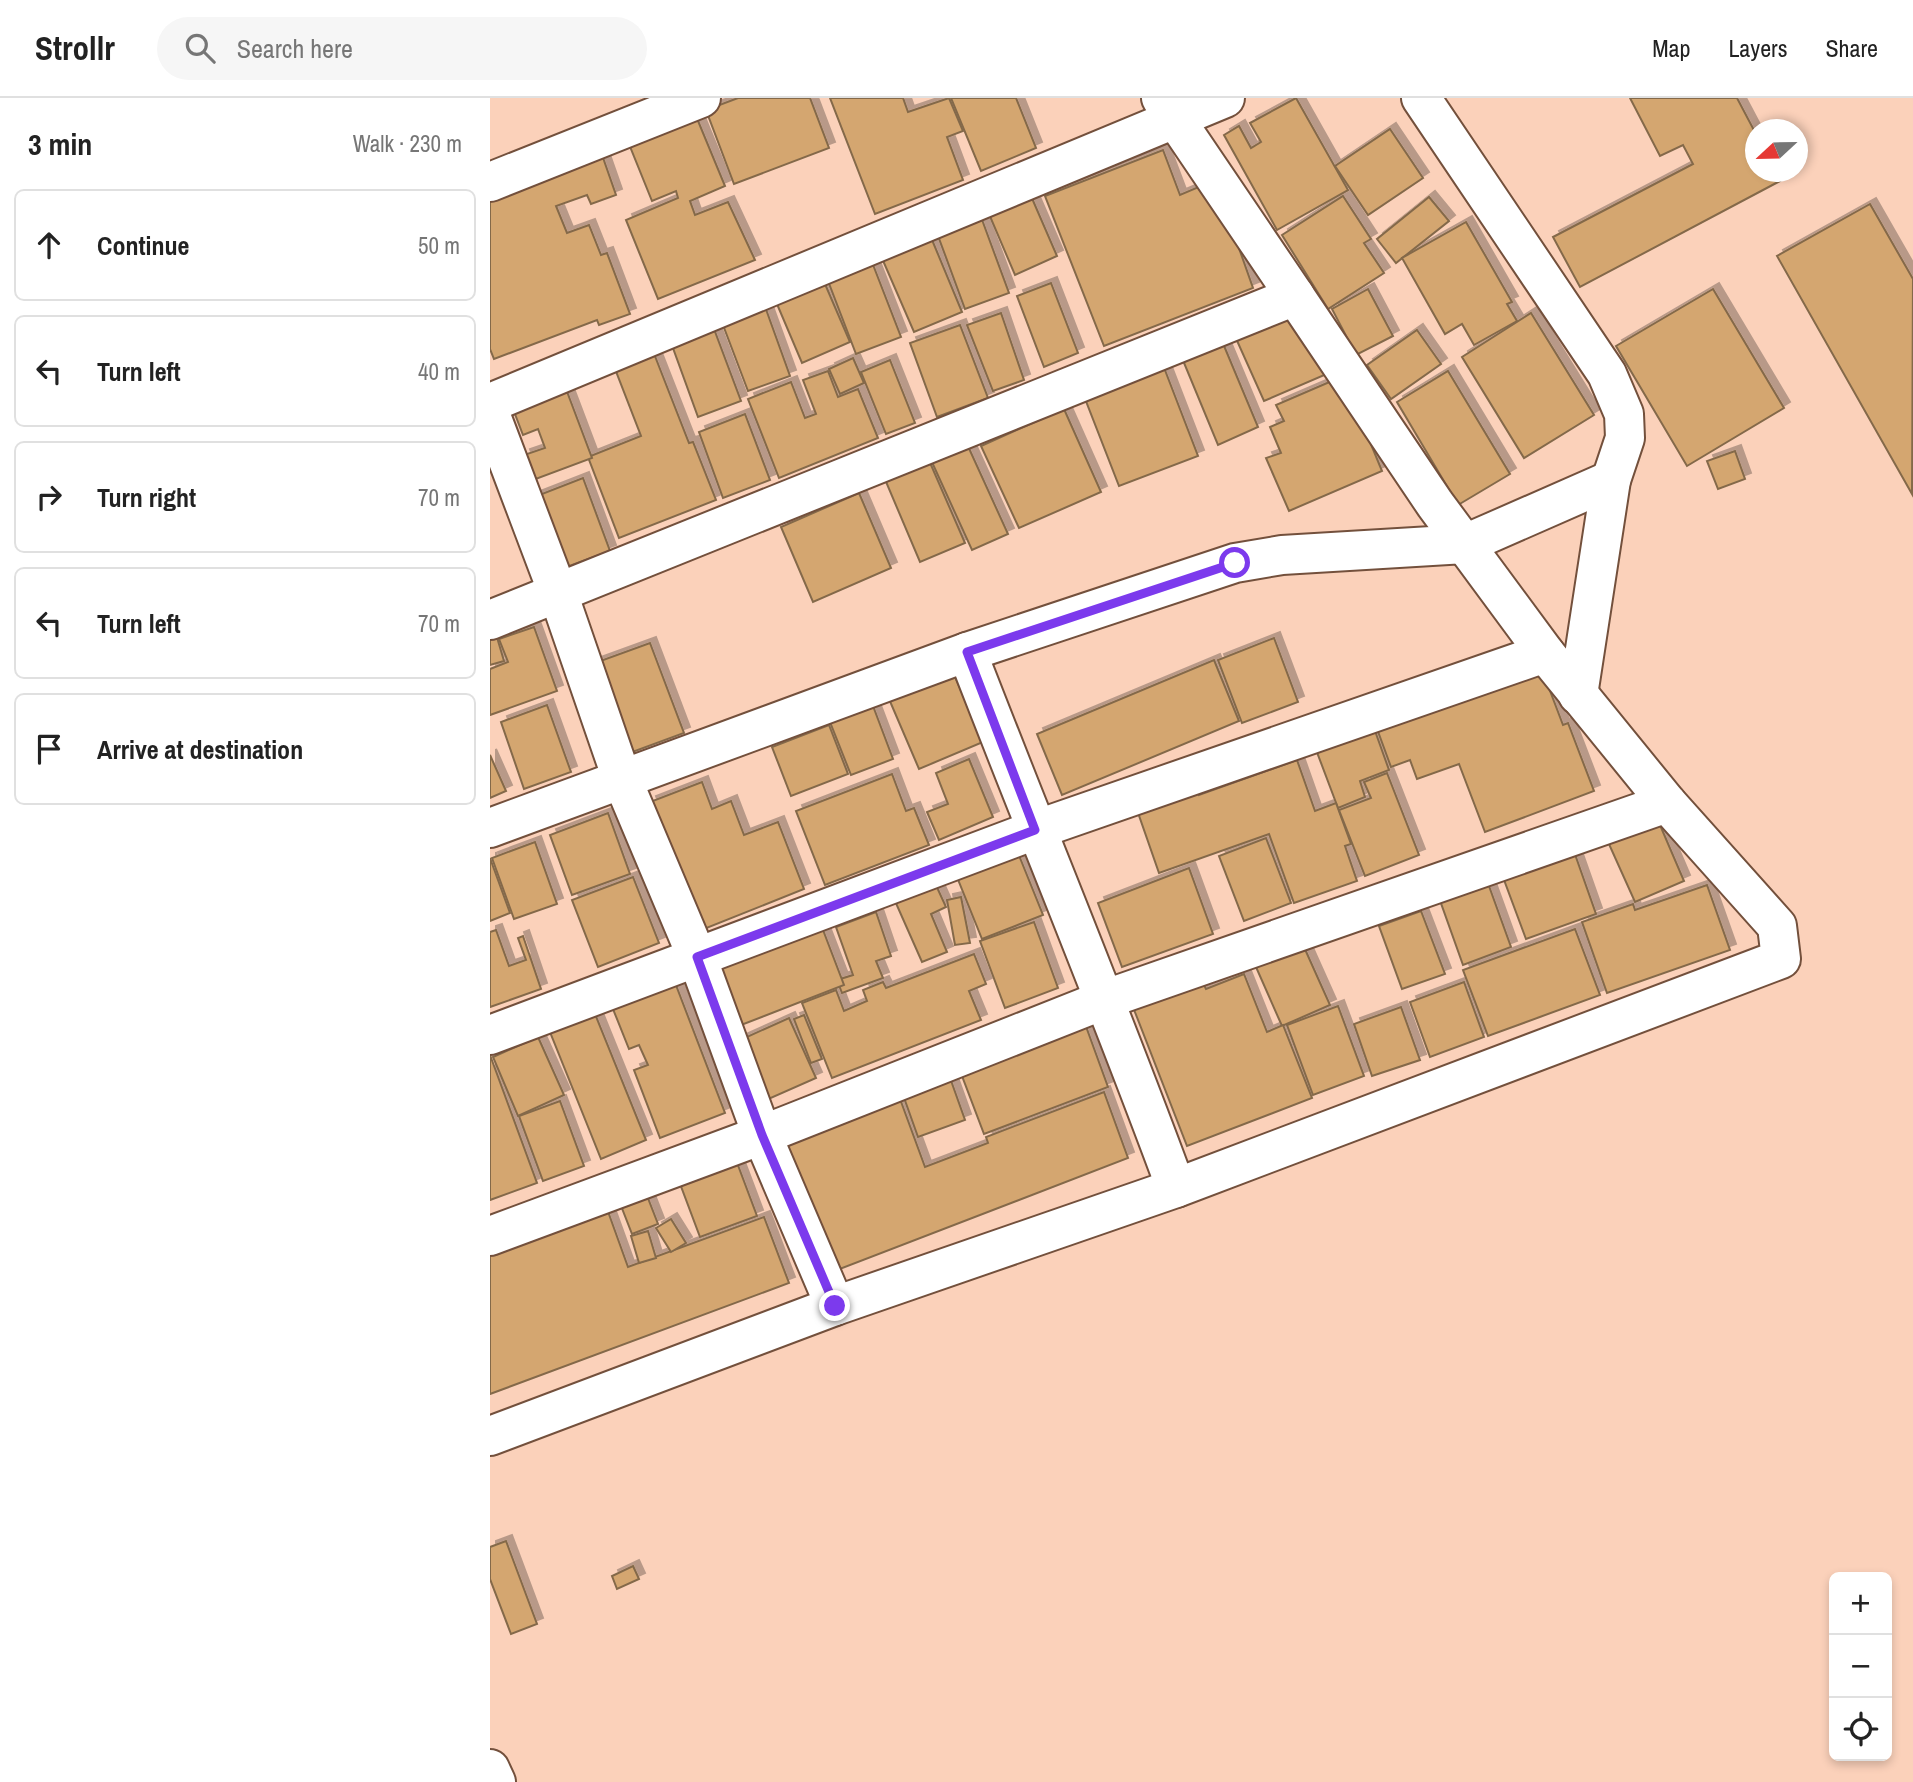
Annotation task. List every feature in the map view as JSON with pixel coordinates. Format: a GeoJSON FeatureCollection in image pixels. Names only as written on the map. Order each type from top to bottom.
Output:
{"type":"FeatureCollection","features":[{"type":"Feature","properties":{"kind":"street"},"geometry":{"type":"LineString","coordinates":[[490,182],[701,98]]}},
{"type":"Feature","properties":{"kind":"street"},"geometry":{"type":"LineString","coordinates":[[490,403],[1167,108],[1225,98]]}},
{"type":"Feature","properties":{"kind":"street"},"geometry":{"type":"LineString","coordinates":[[1421,98],[1607,374],[1624,414],[1625,438],[1611,480],[1578,695]]}},
{"type":"Feature","properties":{"kind":"street"},"geometry":{"type":"LineString","coordinates":[[490,1436],[835,1306],[1176,1188],[1781,959],[1777,926],[1667,803],[1545,653],[1465,544],[1167,108]]}},
{"type":"Feature","properties":{"kind":"street"},"geometry":{"type":"LineString","coordinates":[[490,620],[1295,296]]}},
{"type":"Feature","properties":{"kind":"street"},"geometry":{"type":"LineString","coordinates":[[490,413],[558,593],[622,779],[697,957],[762,1135],[835,1306]]}},
{"type":"Feature","properties":{"kind":"street"},"geometry":{"type":"LineString","coordinates":[[490,828],[967,652],[1260,557],[1465,544],[1611,480]]}},
{"type":"Feature","properties":{"kind":"street"},"geometry":{"type":"LineString","coordinates":[[967,652],[1035,830],[1106,999],[1176,1188]]}},
{"type":"Feature","properties":{"kind":"street"},"geometry":{"type":"LineString","coordinates":[[490,1035],[1035,830],[1545,653]]}},
{"type":"Feature","properties":{"kind":"street"},"geometry":{"type":"LineString","coordinates":[[490,1236],[762,1135],[1106,999],[1667,803]]}},
{"type":"Feature","properties":{"kind":"street"},"geometry":{"type":"LineString","coordinates":[[490,1769],[496,1782]]}},
{"type":"Feature","properties":{"kind":"building"},"geometry":{"type":"Polygon","coordinates":[[[738,98],[810,98],[829,148],[734,184],[706,110],[738,98]]]}},
{"type":"Feature","properties":{"kind":"building"},"geometry":{"type":"Polygon","coordinates":[[[830,98],[903,98],[908,112],[949,98],[963,131],[947,137],[963,180],[875,214],[830,98]]]}},
{"type":"Feature","properties":{"kind":"building"},"geometry":{"type":"Polygon","coordinates":[[[951,98],[1016,98],[1036,148],[981,171],[951,98]]]}},
{"type":"Feature","properties":{"kind":"building"},"geometry":{"type":"Polygon","coordinates":[[[1296,98],[1348,190],[1277,230],[1224,135],[1239,126],[1251,148],[1261,142],[1250,123],[1296,98]]]}},
{"type":"Feature","properties":{"kind":"building"},"geometry":{"type":"Polygon","coordinates":[[[1630,98],[1737,98],[1748,119],[1745,119],[1745,182],[1778,182],[1580,287],[1553,237],[1693,164],[1683,145],[1660,156],[1630,98]]]}},
{"type":"Feature","properties":{"kind":"building"},"geometry":{"type":"Polygon","coordinates":[[[696,116],[725,186],[690,201],[695,215],[728,202],[755,260],[658,299],[626,220],[678,198],[676,191],[652,201],[629,144],[696,116]]]}},
{"type":"Feature","properties":{"kind":"building"},"geometry":{"type":"Polygon","coordinates":[[[1390,129],[1423,178],[1368,215],[1335,166],[1390,129]]]}},
{"type":"Feature","properties":{"kind":"building"},"geometry":{"type":"Polygon","coordinates":[[[1163,150],[1180,195],[1215,180],[1253,288],[1104,346],[1045,196],[1163,150]]]}},
{"type":"Feature","properties":{"kind":"building"},"geometry":{"type":"Polygon","coordinates":[[[601,152],[616,195],[591,204],[587,195],[556,206],[567,233],[589,225],[601,255],[607,253],[630,314],[599,325],[597,320],[494,359],[490,349],[490,199],[601,152]]]}},
{"type":"Feature","properties":{"kind":"building"},"geometry":{"type":"Polygon","coordinates":[[[1031,196],[1057,256],[1015,275],[989,214],[1031,196]]]}},
{"type":"Feature","properties":{"kind":"building"},"geometry":{"type":"Polygon","coordinates":[[[1343,196],[1371,239],[1364,243],[1384,273],[1328,309],[1282,235],[1343,196]]]}},
{"type":"Feature","properties":{"kind":"building"},"geometry":{"type":"Polygon","coordinates":[[[1429,197],[1449,221],[1396,263],[1377,239],[1429,197]]]}},
{"type":"Feature","properties":{"kind":"building"},"geometry":{"type":"Polygon","coordinates":[[[1870,204],[1913,279],[1912,494],[1777,256],[1870,204]]]}},
{"type":"Feature","properties":{"kind":"building"},"geometry":{"type":"Polygon","coordinates":[[[981,217],[1009,293],[965,309],[937,233],[981,217]]]}},
{"type":"Feature","properties":{"kind":"building"},"geometry":{"type":"Polygon","coordinates":[[[1466,222],[1512,302],[1507,304],[1517,321],[1474,345],[1462,324],[1445,334],[1402,258],[1466,222]]]}},
{"type":"Feature","properties":{"kind":"building"},"geometry":{"type":"Polygon","coordinates":[[[930,235],[962,312],[914,332],[881,256],[930,235]]]}},
{"type":"Feature","properties":{"kind":"building"},"geometry":{"type":"Polygon","coordinates":[[[870,257],[901,337],[856,354],[825,273],[870,257]]]}},
{"type":"Feature","properties":{"kind":"building"},"geometry":{"type":"Polygon","coordinates":[[[822,277],[850,342],[802,363],[774,297],[822,277]]]}},
{"type":"Feature","properties":{"kind":"building"},"geometry":{"type":"Polygon","coordinates":[[[1051,283],[1078,353],[1044,367],[1017,296],[1051,283]]]}},
{"type":"Feature","properties":{"kind":"building"},"geometry":{"type":"Polygon","coordinates":[[[1368,289],[1393,336],[1356,355],[1332,309],[1368,289]]]}},
{"type":"Feature","properties":{"kind":"building"},"geometry":{"type":"Polygon","coordinates":[[[1713,289],[1784,408],[1687,466],[1616,346],[1713,289]]]}},
{"type":"Feature","properties":{"kind":"building"},"geometry":{"type":"Polygon","coordinates":[[[763,301],[790,376],[748,391],[720,317],[763,301]]]}},
{"type":"Feature","properties":{"kind":"building"},"geometry":{"type":"Polygon","coordinates":[[[1301,305],[1329,373],[1264,401],[1234,334],[1301,305]]]}},
{"type":"Feature","properties":{"kind":"building"},"geometry":{"type":"Polygon","coordinates":[[[1001,313],[1024,380],[993,391],[967,325],[1001,313]]]}},
{"type":"Feature","properties":{"kind":"building"},"geometry":{"type":"Polygon","coordinates":[[[1531,313],[1594,415],[1524,458],[1462,357],[1531,313]]]}},
{"type":"Feature","properties":{"kind":"building"},"geometry":{"type":"Polygon","coordinates":[[[711,321],[741,401],[698,417],[669,337],[711,321]]]}},
{"type":"Feature","properties":{"kind":"building"},"geometry":{"type":"Polygon","coordinates":[[[960,325],[988,398],[937,417],[910,343],[960,325]]]}},
{"type":"Feature","properties":{"kind":"building"},"geometry":{"type":"Polygon","coordinates":[[[1417,330],[1441,364],[1391,399],[1367,365],[1417,330]]]}},
{"type":"Feature","properties":{"kind":"building"},"geometry":{"type":"Polygon","coordinates":[[[1222,341],[1258,427],[1218,445],[1182,358],[1222,341]]]}},
{"type":"Feature","properties":{"kind":"building"},"geometry":{"type":"Polygon","coordinates":[[[651,346],[689,443],[693,442],[716,500],[619,538],[588,457],[641,436],[612,361],[651,346]]]}},
{"type":"Feature","properties":{"kind":"building"},"geometry":{"type":"Polygon","coordinates":[[[853,358],[864,383],[840,394],[829,369],[853,358]]]}},
{"type":"Feature","properties":{"kind":"building"},"geometry":{"type":"Polygon","coordinates":[[[890,360],[915,423],[886,434],[861,372],[890,360]]]}},
{"type":"Feature","properties":{"kind":"building"},"geometry":{"type":"Polygon","coordinates":[[[1163,365],[1198,456],[1119,486],[1084,396],[1163,365]]]}},
{"type":"Feature","properties":{"kind":"building"},"geometry":{"type":"Polygon","coordinates":[[[828,371],[838,397],[858,389],[878,438],[779,478],[748,399],[791,382],[805,418],[816,414],[803,380],[828,371]]]}},
{"type":"Feature","properties":{"kind":"building"},"geometry":{"type":"Polygon","coordinates":[[[1355,371],[1363,425],[1382,471],[1289,511],[1266,458],[1281,453],[1270,427],[1284,421],[1276,405],[1355,371]]]}},
{"type":"Feature","properties":{"kind":"building"},"geometry":{"type":"Polygon","coordinates":[[[1448,371],[1510,474],[1458,505],[1397,402],[1448,371]]]}},
{"type":"Feature","properties":{"kind":"building"},"geometry":{"type":"Polygon","coordinates":[[[563,381],[592,458],[533,480],[524,455],[545,448],[538,429],[523,435],[510,401],[563,381]]]}},
{"type":"Feature","properties":{"kind":"building"},"geometry":{"type":"Polygon","coordinates":[[[1064,409],[1101,492],[1019,528],[981,446],[1064,409]]]}},
{"type":"Feature","properties":{"kind":"building"},"geometry":{"type":"Polygon","coordinates":[[[745,414],[770,480],[723,498],[699,432],[745,414]]]}},
{"type":"Feature","properties":{"kind":"building"},"geometry":{"type":"Polygon","coordinates":[[[967,444],[1008,534],[972,550],[931,460],[967,444]]]}},
{"type":"Feature","properties":{"kind":"building"},"geometry":{"type":"Polygon","coordinates":[[[1735,451],[1745,479],[1718,489],[1707,461],[1735,451]]]}},
{"type":"Feature","properties":{"kind":"building"},"geometry":{"type":"Polygon","coordinates":[[[928,458],[965,543],[920,562],[884,477],[928,458]]]}},
{"type":"Feature","properties":{"kind":"building"},"geometry":{"type":"Polygon","coordinates":[[[583,478],[610,551],[556,571],[529,499],[583,478]]]}},
{"type":"Feature","properties":{"kind":"building"},"geometry":{"type":"Polygon","coordinates":[[[859,493],[891,568],[813,602],[781,527],[859,493]]]}},
{"type":"Feature","properties":{"kind":"building"},"geometry":{"type":"Polygon","coordinates":[[[534,627],[557,691],[490,715],[490,669],[508,662],[499,639],[534,627]]]}},
{"type":"Feature","properties":{"kind":"building"},"geometry":{"type":"Polygon","coordinates":[[[496,634],[504,661],[490,665],[490,636],[496,634]]]}},
{"type":"Feature","properties":{"kind":"building"},"geometry":{"type":"Polygon","coordinates":[[[1274,638],[1298,702],[1242,723],[1218,660],[1274,638]]]}},
{"type":"Feature","properties":{"kind":"building"},"geometry":{"type":"Polygon","coordinates":[[[650,643],[684,733],[627,754],[592,664],[650,643]]]}},
{"type":"Feature","properties":{"kind":"building"},"geometry":{"type":"Polygon","coordinates":[[[1536,654],[1563,725],[1568,723],[1594,791],[1485,832],[1459,764],[1417,779],[1410,760],[1391,767],[1372,715],[1536,654]]]}},
{"type":"Feature","properties":{"kind":"building"},"geometry":{"type":"Polygon","coordinates":[[[1214,660],[1239,721],[1062,795],[1037,734],[1214,660]]]}},
{"type":"Feature","properties":{"kind":"building"},"geometry":{"type":"Polygon","coordinates":[[[953,672],[983,742],[919,769],[889,699],[953,672]]]}},
{"type":"Feature","properties":{"kind":"building"},"geometry":{"type":"Polygon","coordinates":[[[547,705],[571,772],[524,789],[501,722],[547,705]]]}},
{"type":"Feature","properties":{"kind":"building"},"geometry":{"type":"Polygon","coordinates":[[[873,706],[893,759],[851,775],[830,722],[873,706]]]}},
{"type":"Feature","properties":{"kind":"building"},"geometry":{"type":"Polygon","coordinates":[[[1370,717],[1389,770],[1360,781],[1365,797],[1338,808],[1312,739],[1370,717]]]}},
{"type":"Feature","properties":{"kind":"building"},"geometry":{"type":"Polygon","coordinates":[[[829,725],[848,774],[791,796],[772,747],[829,725]]]}},
{"type":"Feature","properties":{"kind":"building"},"geometry":{"type":"Polygon","coordinates":[[[490,755],[506,791],[490,798],[490,755]]]}},
{"type":"Feature","properties":{"kind":"building"},"geometry":{"type":"Polygon","coordinates":[[[969,759],[993,817],[939,840],[927,812],[948,804],[936,773],[969,759]]]}},
{"type":"Feature","properties":{"kind":"building"},"geometry":{"type":"Polygon","coordinates":[[[1297,760],[1315,811],[1336,803],[1351,844],[1345,846],[1357,881],[1294,903],[1269,834],[1159,873],[1135,804],[1195,782],[1199,795],[1297,760]]]}},
{"type":"Feature","properties":{"kind":"building"},"geometry":{"type":"Polygon","coordinates":[[[1387,773],[1419,855],[1365,876],[1339,810],[1371,798],[1364,782],[1387,773]]]}},
{"type":"Feature","properties":{"kind":"building"},"geometry":{"type":"Polygon","coordinates":[[[892,774],[906,811],[914,808],[929,845],[825,885],[796,811],[892,774]]]}},
{"type":"Feature","properties":{"kind":"building"},"geometry":{"type":"Polygon","coordinates":[[[702,782],[712,809],[731,801],[744,835],[778,822],[804,889],[699,931],[650,802],[702,782]]]}},
{"type":"Feature","properties":{"kind":"building"},"geometry":{"type":"Polygon","coordinates":[[[1654,811],[1684,881],[1635,902],[1604,833],[1654,811]]]}},
{"type":"Feature","properties":{"kind":"building"},"geometry":{"type":"Polygon","coordinates":[[[608,813],[630,874],[572,895],[550,835],[608,813]]]}},
{"type":"Feature","properties":{"kind":"building"},"geometry":{"type":"Polygon","coordinates":[[[1266,838],[1291,903],[1244,921],[1219,856],[1266,838]]]}},
{"type":"Feature","properties":{"kind":"building"},"geometry":{"type":"Polygon","coordinates":[[[535,842],[557,904],[514,919],[492,858],[535,842]]]}},
{"type":"Feature","properties":{"kind":"building"},"geometry":{"type":"Polygon","coordinates":[[[1571,843],[1596,914],[1526,939],[1500,869],[1571,843]]]}},
{"type":"Feature","properties":{"kind":"building"},"geometry":{"type":"Polygon","coordinates":[[[1016,848],[1043,915],[982,939],[955,872],[1016,848]]]}},
{"type":"Feature","properties":{"kind":"building"},"geometry":{"type":"Polygon","coordinates":[[[490,858],[510,913],[490,921],[490,858]]]}},
{"type":"Feature","properties":{"kind":"building"},"geometry":{"type":"Polygon","coordinates":[[[1189,868],[1213,934],[1122,967],[1098,903],[1189,868]]]}},
{"type":"Feature","properties":{"kind":"building"},"geometry":{"type":"Polygon","coordinates":[[[1485,875],[1511,947],[1463,965],[1437,892],[1485,875]]]}},
{"type":"Feature","properties":{"kind":"building"},"geometry":{"type":"Polygon","coordinates":[[[633,877],[659,943],[598,967],[572,900],[633,877]]]}},
{"type":"Feature","properties":{"kind":"building"},"geometry":{"type":"Polygon","coordinates":[[[935,883],[946,907],[931,914],[947,952],[922,962],[895,901],[935,883]]]}},
{"type":"Feature","properties":{"kind":"building"},"geometry":{"type":"Polygon","coordinates":[[[1707,885],[1730,950],[1607,993],[1582,922],[1633,904],[1635,910],[1707,885]]]}},
{"type":"Feature","properties":{"kind":"building"},"geometry":{"type":"Polygon","coordinates":[[[961,897],[970,943],[955,945],[947,900],[961,897]]]}},
{"type":"Feature","properties":{"kind":"building"},"geometry":{"type":"Polygon","coordinates":[[[1421,911],[1445,974],[1402,989],[1379,926],[1421,911]]]}},
{"type":"Feature","properties":{"kind":"building"},"geometry":{"type":"Polygon","coordinates":[[[876,912],[891,956],[876,961],[883,978],[842,993],[837,980],[853,975],[836,927],[876,912]]]}},
{"type":"Feature","properties":{"kind":"building"},"geometry":{"type":"Polygon","coordinates":[[[1034,922],[1058,988],[1005,1008],[980,941],[1034,922]]]}},
{"type":"Feature","properties":{"kind":"building"},"geometry":{"type":"Polygon","coordinates":[[[1575,929],[1600,995],[1488,1036],[1463,970],[1575,929]]]}},
{"type":"Feature","properties":{"kind":"building"},"geometry":{"type":"Polygon","coordinates":[[[496,930],[509,966],[526,960],[518,938],[523,936],[541,989],[490,1007],[490,932],[496,930]]]}},
{"type":"Feature","properties":{"kind":"building"},"geometry":{"type":"Polygon","coordinates":[[[823,930],[844,985],[736,1027],[714,971],[823,930]]]}},
{"type":"Feature","properties":{"kind":"building"},"geometry":{"type":"Polygon","coordinates":[[[1304,947],[1330,1005],[1282,1026],[1256,967],[1304,947]]]}},
{"type":"Feature","properties":{"kind":"building"},"geometry":{"type":"Polygon","coordinates":[[[974,954],[986,984],[969,991],[981,1020],[832,1078],[802,1003],[836,990],[844,1011],[867,1001],[863,990],[883,982],[886,988],[974,954]]]}},
{"type":"Feature","properties":{"kind":"building"},"geometry":{"type":"Polygon","coordinates":[[[1244,974],[1267,1032],[1283,1025],[1312,1098],[1187,1146],[1133,1007],[1202,981],[1206,989],[1244,974]]]}},
{"type":"Feature","properties":{"kind":"building"},"geometry":{"type":"Polygon","coordinates":[[[674,980],[725,1113],[660,1138],[634,1070],[648,1065],[639,1045],[629,1049],[611,1004],[674,980]]]}},
{"type":"Feature","properties":{"kind":"building"},"geometry":{"type":"Polygon","coordinates":[[[1464,982],[1484,1037],[1430,1057],[1410,1002],[1464,982]]]}},
{"type":"Feature","properties":{"kind":"building"},"geometry":{"type":"Polygon","coordinates":[[[1338,1006],[1364,1076],[1313,1095],[1287,1025],[1338,1006]]]}},
{"type":"Feature","properties":{"kind":"building"},"geometry":{"type":"Polygon","coordinates":[[[1401,1007],[1420,1060],[1372,1076],[1354,1024],[1401,1007]]]}},
{"type":"Feature","properties":{"kind":"building"},"geometry":{"type":"Polygon","coordinates":[[[595,1014],[646,1140],[601,1159],[550,1032],[595,1014]]]}},
{"type":"Feature","properties":{"kind":"building"},"geometry":{"type":"Polygon","coordinates":[[[804,1015],[822,1059],[811,1063],[794,1019],[804,1015]]]}},
{"type":"Feature","properties":{"kind":"building"},"geometry":{"type":"Polygon","coordinates":[[[789,1018],[816,1078],[764,1101],[738,1041],[789,1018]]]}},
{"type":"Feature","properties":{"kind":"building"},"geometry":{"type":"Polygon","coordinates":[[[1084,1021],[1108,1087],[984,1134],[959,1068],[1084,1021]]]}},
{"type":"Feature","properties":{"kind":"building"},"geometry":{"type":"Polygon","coordinates":[[[538,1037],[564,1095],[518,1116],[493,1057],[538,1037]]]}},
{"type":"Feature","properties":{"kind":"building"},"geometry":{"type":"Polygon","coordinates":[[[490,1055],[537,1183],[490,1200],[490,1055]]]}},
{"type":"Feature","properties":{"kind":"building"},"geometry":{"type":"Polygon","coordinates":[[[949,1075],[965,1120],[918,1137],[902,1092],[949,1075]]]}},
{"type":"Feature","properties":{"kind":"building"},"geometry":{"type":"Polygon","coordinates":[[[896,1088],[925,1167],[988,1143],[986,1137],[1104,1092],[1128,1158],[832,1272],[779,1132],[896,1088]]]}},
{"type":"Feature","properties":{"kind":"building"},"geometry":{"type":"Polygon","coordinates":[[[560,1101],[584,1166],[543,1181],[519,1116],[560,1101]]]}},
{"type":"Feature","properties":{"kind":"building"},"geometry":{"type":"Polygon","coordinates":[[[733,1152],[757,1216],[700,1237],[676,1173],[733,1152]]]}},
{"type":"Feature","properties":{"kind":"building"},"geometry":{"type":"Polygon","coordinates":[[[644,1188],[658,1224],[632,1234],[618,1198],[644,1188]]]}},
{"type":"Feature","properties":{"kind":"building"},"geometry":{"type":"Polygon","coordinates":[[[606,1206],[628,1267],[764,1217],[789,1283],[490,1394],[490,1240],[606,1206]]]}},
{"type":"Feature","properties":{"kind":"building"},"geometry":{"type":"Polygon","coordinates":[[[671,1219],[686,1243],[671,1252],[656,1228],[671,1219]]]}},
{"type":"Feature","properties":{"kind":"building"},"geometry":{"type":"Polygon","coordinates":[[[648,1231],[656,1258],[639,1263],[631,1236],[648,1231]]]}},
{"type":"Feature","properties":{"kind":"building"},"geometry":{"type":"Polygon","coordinates":[[[506,1541],[537,1624],[511,1634],[490,1579],[490,1547],[506,1541]]]}},
{"type":"Feature","properties":{"kind":"building"},"geometry":{"type":"Polygon","coordinates":[[[633,1566],[639,1579],[617,1589],[612,1576],[633,1566]]]}},
{"type":"Feature","properties":{"kind":"route"},"geometry":{"type":"LineString","coordinates":[[835,1306],[762,1135],[697,957],[1035,830],[967,652],[1235,563]]}}]}
